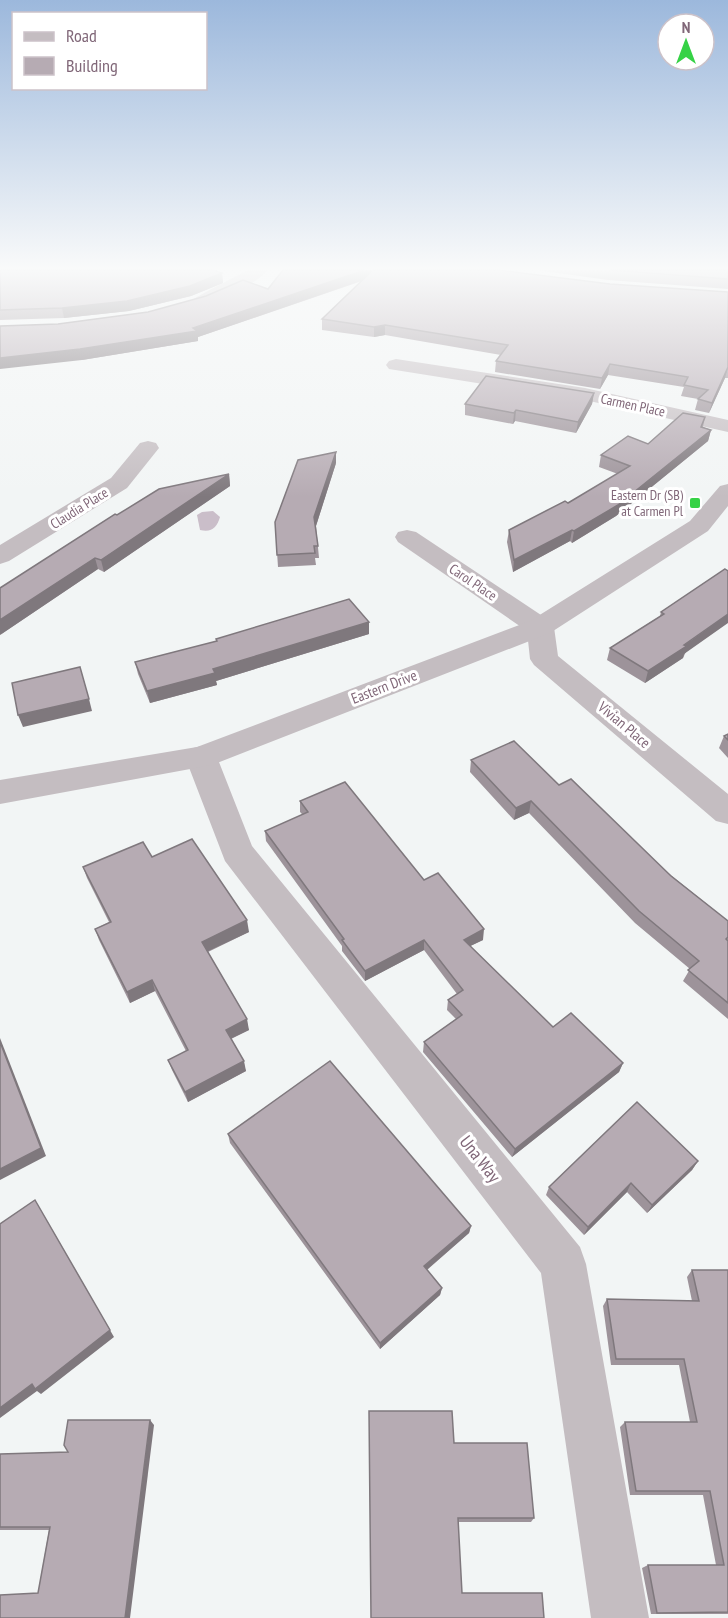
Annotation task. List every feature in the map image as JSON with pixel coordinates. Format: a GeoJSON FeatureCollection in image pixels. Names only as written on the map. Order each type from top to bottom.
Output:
{"type":"FeatureCollection","features":[{"type":"Feature","properties":{"kind":"street","name":"Carmen Place"},"geometry":{"type":"LineString","coordinates":[[396,365],[585,394],[728,426]]}},
{"type":"Feature","properties":{"kind":"street","name":"Claudia Place"},"geometry":{"type":"LineString","coordinates":[[0,556],[118,483],[148,448]]}},
{"type":"Feature","properties":{"kind":"street","name":"Eastern Drive"},"geometry":{"type":"LineString","coordinates":[[0,792],[201,757],[540,627],[699,526],[728,491]]}},
{"type":"Feature","properties":{"kind":"street","name":"Carol Place"},"geometry":{"type":"LineString","coordinates":[[407,537],[540,627]]}},
{"type":"Feature","properties":{"kind":"street","name":"Vivian Place"},"geometry":{"type":"LineString","coordinates":[[540,627],[544,659],[728,812]]}},
{"type":"Feature","properties":{"kind":"street","name":"Una Way"},"geometry":{"type":"LineString","coordinates":[[201,757],[237,852],[563,1264],[620,1618]]}},
{"type":"Feature","properties":{"kind":"shaded area"},"geometry":{"type":"Polygon","coordinates":[[[213,511],[220,517],[216,526],[208,531],[200,530],[197,515],[213,511]]]}},
{"type":"Feature","properties":{"kind":"building"},"geometry":{"type":"Polygon","coordinates":[[[0,346],[103,346],[80,349],[0,358],[0,346]]]}},
{"type":"Feature","properties":{"kind":"building"},"geometry":{"type":"Polygon","coordinates":[[[508,346],[728,346],[728,367],[712,403],[698,399],[708,390],[684,385],[688,377],[610,364],[602,378],[496,361],[508,346]]]}},
{"type":"Feature","properties":{"kind":"building"},"geometry":{"type":"Polygon","coordinates":[[[486,376],[594,393],[578,422],[516,410],[514,413],[465,404],[486,376]]]}},
{"type":"Feature","properties":{"kind":"building"},"geometry":{"type":"Polygon","coordinates":[[[683,413],[705,417],[701,427],[711,430],[618,505],[574,531],[514,560],[509,530],[565,501],[568,503],[630,466],[601,455],[628,436],[648,444],[683,413]]]}},
{"type":"Feature","properties":{"kind":"building"},"geometry":{"type":"Polygon","coordinates":[[[336,452],[314,517],[318,546],[314,546],[315,553],[277,555],[275,522],[298,460],[336,452]]]}},
{"type":"Feature","properties":{"kind":"building"},"geometry":{"type":"Polygon","coordinates":[[[229,474],[101,560],[95,558],[0,620],[0,588],[115,514],[117,515],[159,489],[229,474]]]}},
{"type":"Feature","properties":{"kind":"building"},"geometry":{"type":"Polygon","coordinates":[[[725,569],[728,571],[728,614],[684,645],[687,646],[648,671],[610,648],[664,614],[661,612],[725,569]]]}},
{"type":"Feature","properties":{"kind":"building"},"geometry":{"type":"Polygon","coordinates":[[[349,599],[369,622],[213,669],[215,673],[147,691],[135,662],[217,641],[216,639],[349,599]]]}},
{"type":"Feature","properties":{"kind":"building"},"geometry":{"type":"Polygon","coordinates":[[[80,667],[89,699],[18,715],[12,683],[80,667]]]}},
{"type":"Feature","properties":{"kind":"building"},"geometry":{"type":"Polygon","coordinates":[[[514,741],[559,785],[571,779],[671,876],[728,921],[726,939],[728,941],[728,1003],[688,970],[699,961],[639,911],[531,801],[516,808],[471,760],[514,741]]]}},
{"type":"Feature","properties":{"kind":"building"},"geometry":{"type":"Polygon","coordinates":[[[345,782],[424,880],[438,873],[484,929],[464,940],[553,1027],[571,1013],[623,1063],[515,1149],[424,1042],[462,1015],[448,1000],[463,990],[424,940],[365,971],[265,831],[308,812],[300,801],[345,782]]]}},
{"type":"Feature","properties":{"kind":"building"},"geometry":{"type":"Polygon","coordinates":[[[192,839],[247,920],[202,942],[247,1019],[226,1030],[244,1061],[185,1092],[168,1060],[188,1050],[152,980],[127,992],[95,929],[111,922],[83,867],[143,842],[152,857],[192,839]]]}},
{"type":"Feature","properties":{"kind":"building"},"geometry":{"type":"Polygon","coordinates":[[[0,1042],[41,1148],[0,1169],[0,1042]]]}},
{"type":"Feature","properties":{"kind":"building"},"geometry":{"type":"Polygon","coordinates":[[[330,1061],[471,1226],[424,1266],[442,1288],[380,1343],[228,1134],[330,1061]]]}},
{"type":"Feature","properties":{"kind":"building"},"geometry":{"type":"Polygon","coordinates":[[[637,1102],[698,1161],[652,1205],[631,1183],[588,1227],[549,1187],[637,1102]]]}},
{"type":"Feature","properties":{"kind":"building"},"geometry":{"type":"Polygon","coordinates":[[[35,1200],[110,1330],[35,1389],[32,1384],[0,1408],[0,1224],[35,1200]]]}},
{"type":"Feature","properties":{"kind":"building"},"geometry":{"type":"Polygon","coordinates":[[[692,1270],[728,1270],[728,1612],[657,1613],[648,1565],[724,1565],[710,1491],[636,1491],[625,1422],[697,1422],[684,1359],[616,1359],[607,1299],[699,1301],[692,1270]]]}},
{"type":"Feature","properties":{"kind":"building"},"geometry":{"type":"Polygon","coordinates":[[[369,1411],[452,1411],[454,1443],[527,1443],[534,1518],[458,1518],[462,1593],[542,1593],[544,1618],[371,1618],[369,1411]]]}},
{"type":"Feature","properties":{"kind":"building"},"geometry":{"type":"Polygon","coordinates":[[[68,1420],[150,1420],[125,1618],[0,1618],[0,1595],[38,1593],[50,1527],[0,1527],[0,1454],[68,1452],[64,1445],[68,1420]]]}},
{"type":"Feature","properties":{"kind":"place","name":"Eastern Dr (SB) at Carmen Pl"},"geometry":{"type":"Point","coordinates":[695,503]}}]}
